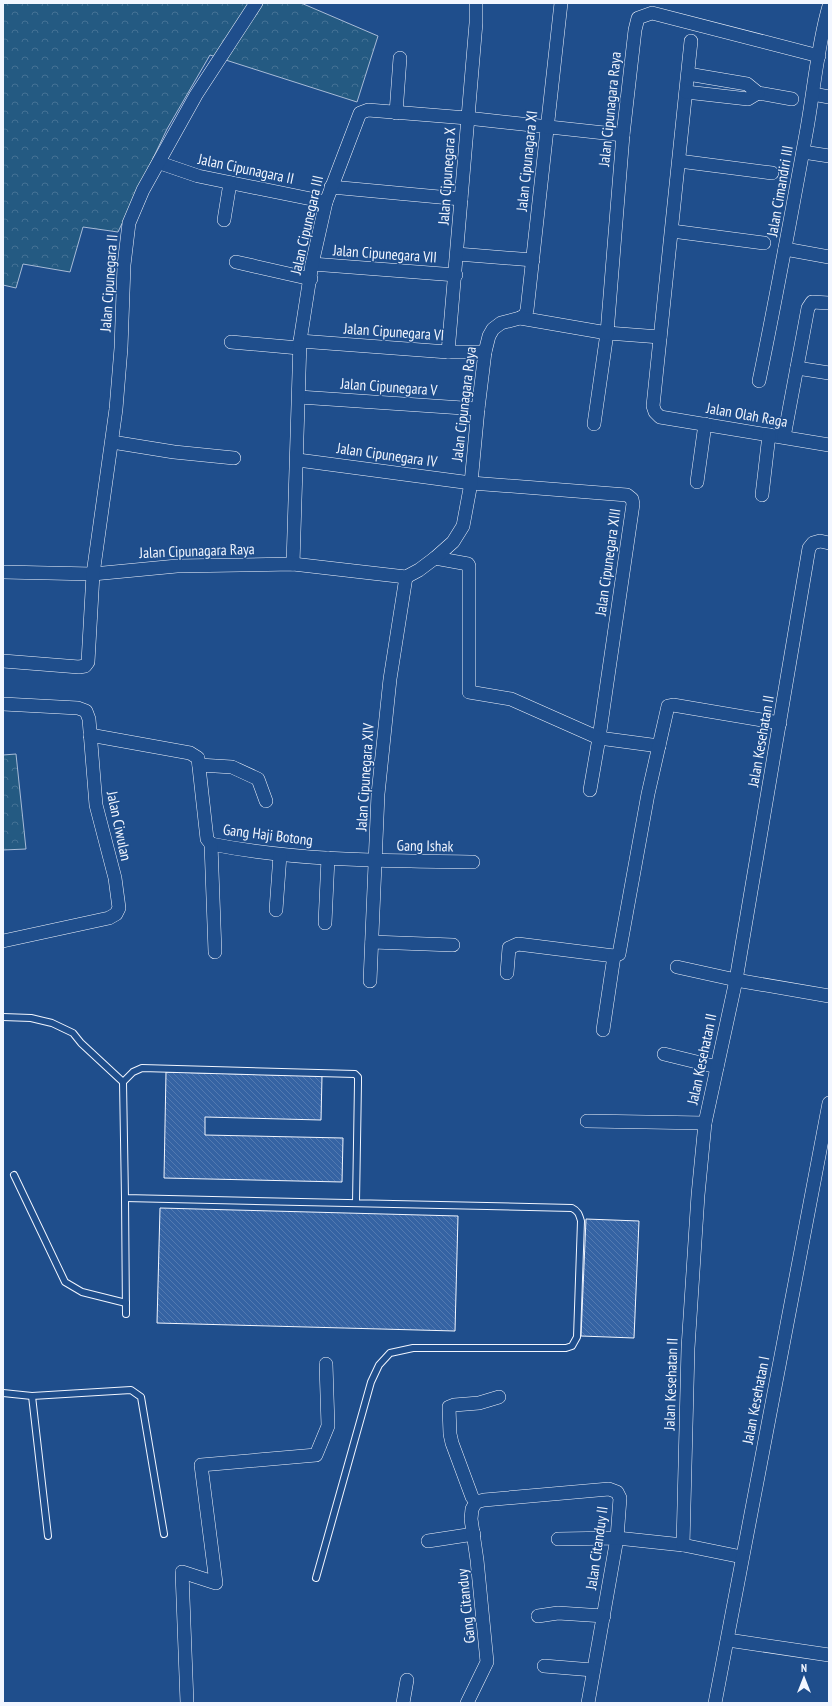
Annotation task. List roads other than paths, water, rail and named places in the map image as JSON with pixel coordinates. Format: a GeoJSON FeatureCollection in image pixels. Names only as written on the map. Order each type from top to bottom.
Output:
{"type":"FeatureCollection","features":[{"type":"Feature","properties":{"kind":"street","name":"Jalan Cipunegara II"},"geometry":{"type":"LineString","coordinates":[[3,661],[79,667],[85,666],[88,662],[93,574],[112,442],[121,348],[125,245],[129,223],[143,190],[160,163],[196,95],[256,3]]}},
{"type":"Feature","properties":{"kind":"street","name":"Jalan Cipunegara X"},"geometry":{"type":"LineString","coordinates":[[448,352],[456,275],[467,118],[476,23],[476,3]]}},
{"type":"Feature","properties":{"kind":"street","name":"Jalan Cipunagara XI"},"geometry":{"type":"LineString","coordinates":[[520,318],[527,310],[561,3]]}},
{"type":"Feature","properties":{"kind":"street","name":"Jalan Cimandiri III"},"geometry":{"type":"LineString","coordinates":[[759,381],[786,249],[813,94],[818,56],[828,12]]}},
{"type":"Feature","properties":{"kind":"street","name":"Jalan Cipunagara Raya"},"geometry":{"type":"LineString","coordinates":[[3,572],[93,574],[177,566],[293,564],[406,577],[419,570],[453,542],[463,526],[471,483],[485,352],[489,336],[493,329],[501,323],[520,318],[606,333],[623,135],[635,30],[638,18],[652,14],[818,56]]}},
{"type":"Feature","properties":{"kind":"street"},"geometry":{"type":"LineString","coordinates":[[594,424],[606,333],[660,337],[691,40]]}},
{"type":"Feature","properties":{"kind":"street"},"geometry":{"type":"LineString","coordinates":[[396,112],[400,58]]}},
{"type":"Feature","properties":{"kind":"street"},"geometry":{"type":"LineString","coordinates":[[688,74],[746,84],[758,93],[792,100]]}},
{"type":"Feature","properties":{"kind":"street"},"geometry":{"type":"LineString","coordinates":[[686,92],[748,99],[758,93]]}},
{"type":"Feature","properties":{"kind":"street"},"geometry":{"type":"LineString","coordinates":[[813,94],[829,97]]}},
{"type":"Feature","properties":{"kind":"street","name":"Jalan Cipunegara III"},"geometry":{"type":"LineString","coordinates":[[293,564],[298,460],[300,344],[311,279],[312,264],[326,202],[360,113],[368,110],[396,112],[623,135]]}},
{"type":"Feature","properties":{"kind":"street"},"geometry":{"type":"LineString","coordinates":[[803,152],[829,156]]}},
{"type":"Feature","properties":{"kind":"street"},"geometry":{"type":"LineString","coordinates":[[679,162],[772,173]]}},
{"type":"Feature","properties":{"kind":"street","name":"Jalan Cipunagara II"},"geometry":{"type":"LineString","coordinates":[[160,163],[198,176],[326,202]]}},
{"type":"Feature","properties":{"kind":"street"},"geometry":{"type":"LineString","coordinates":[[224,220],[230,183]]}},
{"type":"Feature","properties":{"kind":"street"},"geometry":{"type":"LineString","coordinates":[[331,187],[461,200]]}},
{"type":"Feature","properties":{"kind":"street"},"geometry":{"type":"LineString","coordinates":[[672,231],[764,243]]}},
{"type":"Feature","properties":{"kind":"street"},"geometry":{"type":"LineString","coordinates":[[786,249],[829,257]]}},
{"type":"Feature","properties":{"kind":"street"},"geometry":{"type":"LineString","coordinates":[[457,254],[533,260]]}},
{"type":"Feature","properties":{"kind":"street"},"geometry":{"type":"LineString","coordinates":[[236,262],[311,279]]}},
{"type":"Feature","properties":{"kind":"street","name":"Jalan Cipunegara VII"},"geometry":{"type":"LineString","coordinates":[[312,264],[456,275]]}},
{"type":"Feature","properties":{"kind":"street"},"geometry":{"type":"LineString","coordinates":[[784,438],[808,308],[812,302],[829,304]]}},
{"type":"Feature","properties":{"kind":"street","name":"Jalan Olah Raga"},"geometry":{"type":"LineString","coordinates":[[660,337],[653,406],[655,412],[660,417],[829,445]]}},
{"type":"Feature","properties":{"kind":"street","name":"Jalan Cipunegara VI"},"geometry":{"type":"LineString","coordinates":[[230,342],[300,344],[448,352],[485,352]]}},
{"type":"Feature","properties":{"kind":"street"},"geometry":{"type":"LineString","coordinates":[[797,368],[829,373]]}},
{"type":"Feature","properties":{"kind":"street","name":"Jalan Cipunegara V"},"geometry":{"type":"LineString","coordinates":[[299,397],[478,409]]}},
{"type":"Feature","properties":{"kind":"street"},"geometry":{"type":"LineString","coordinates":[[697,482],[705,424]]}},
{"type":"Feature","properties":{"kind":"street"},"geometry":{"type":"LineString","coordinates":[[762,495],[769,435]]}},
{"type":"Feature","properties":{"kind":"street"},"geometry":{"type":"LineString","coordinates":[[112,442],[174,452],[234,458]]}},
{"type":"Feature","properties":{"kind":"street","name":"Jalan Cipunegara IV"},"geometry":{"type":"LineString","coordinates":[[298,460],[471,483]]}},
{"type":"Feature","properties":{"kind":"street","name":"Jalan Cipunegara XIII"},"geometry":{"type":"LineString","coordinates":[[471,483],[627,495],[632,500],[633,504],[590,790]]}},
{"type":"Feature","properties":{"kind":"street","name":"Jalan Kesehatan II"},"geometry":{"type":"LineString","coordinates":[[683,1545],[688,1355],[698,1195],[705,1123],[736,980],[809,548],[813,543],[820,541],[829,543]]}},
{"type":"Feature","properties":{"kind":"street"},"geometry":{"type":"LineString","coordinates":[[435,558],[468,564],[469,566],[469,692],[512,699],[599,738],[659,746]]}},
{"type":"Feature","properties":{"kind":"street","name":"Jalan Cipunegara XIV"},"geometry":{"type":"LineString","coordinates":[[370,981],[378,794],[390,679],[406,577]]}},
{"type":"Feature","properties":{"kind":"street","name":"Jalan Ciwulan"},"geometry":{"type":"LineString","coordinates":[[3,704],[78,708],[86,711],[89,719],[96,805],[114,878],[119,908],[116,914],[109,918],[3,941]]}},
{"type":"Feature","properties":{"kind":"street"},"geometry":{"type":"LineString","coordinates":[[507,973],[509,948],[518,944],[614,956],[619,954],[648,794],[668,706],[673,705],[780,723]]}},
{"type":"Feature","properties":{"kind":"street"},"geometry":{"type":"LineString","coordinates":[[90,735],[190,753],[198,758],[199,765],[232,767],[258,779],[266,801]]}},
{"type":"Feature","properties":{"kind":"street","name":"Gang Haji Botong"},"geometry":{"type":"LineString","coordinates":[[199,765],[207,839],[211,844],[280,855],[375,861]]}},
{"type":"Feature","properties":{"kind":"street"},"geometry":{"type":"LineString","coordinates":[[211,844],[215,952]]}},
{"type":"Feature","properties":{"kind":"street"},"geometry":{"type":"LineString","coordinates":[[276,910],[280,855]]}},
{"type":"Feature","properties":{"kind":"street"},"geometry":{"type":"LineString","coordinates":[[325,923],[328,858]]}},
{"type":"Feature","properties":{"kind":"street","name":"Gang Ishak"},"geometry":{"type":"LineString","coordinates":[[375,861],[473,862]]}},
{"type":"Feature","properties":{"kind":"street"},"geometry":{"type":"LineString","coordinates":[[372,942],[453,945]]}},
{"type":"Feature","properties":{"kind":"street"},"geometry":{"type":"LineString","coordinates":[[603,1030],[614,956]]}},
{"type":"Feature","properties":{"kind":"street"},"geometry":{"type":"LineString","coordinates":[[677,967],[736,980],[829,996]]}},
{"type":"Feature","properties":{"kind":"street"},"geometry":{"type":"LineString","coordinates":[[664,1054],[717,1066]]}},
{"type":"Feature","properties":{"kind":"street","name":"Jalan Kesehatan I"},"geometry":{"type":"LineString","coordinates":[[715,1703],[829,1103]]}},
{"type":"Feature","properties":{"kind":"street"},"geometry":{"type":"LineString","coordinates":[[587,1121],[705,1123]]}},
{"type":"Feature","properties":{"kind":"street"},"geometry":{"type":"LineString","coordinates":[[187,1703],[182,1572],[216,1583],[201,1465],[316,1455],[328,1426],[326,1364]]}},
{"type":"Feature","properties":{"kind":"street"},"geometry":{"type":"LineString","coordinates":[[476,1502],[472,1497],[452,1443],[449,1427],[449,1407],[454,1405],[479,1403],[499,1397]]}},
{"type":"Feature","properties":{"kind":"street","name":"Jalan Citanduy II"},"geometry":{"type":"LineString","coordinates":[[476,1502],[505,1497],[609,1489],[617,1492],[620,1498],[617,1538],[588,1703]]}},
{"type":"Feature","properties":{"kind":"street","name":"Gang Citanduy"},"geometry":{"type":"LineString","coordinates":[[467,1703],[487,1662],[474,1534],[471,1519],[472,1509],[476,1502]]}},
{"type":"Feature","properties":{"kind":"street"},"geometry":{"type":"LineString","coordinates":[[428,1541],[474,1534]]}},
{"type":"Feature","properties":{"kind":"street"},"geometry":{"type":"LineString","coordinates":[[558,1539],[617,1538],[683,1545],[742,1557]]}},
{"type":"Feature","properties":{"kind":"street"},"geometry":{"type":"LineString","coordinates":[[538,1616],[558,1613],[604,1616]]}},
{"type":"Feature","properties":{"kind":"street"},"geometry":{"type":"LineString","coordinates":[[728,1640],[829,1655]]}},
{"type":"Feature","properties":{"kind":"street"},"geometry":{"type":"LineString","coordinates":[[544,1666],[593,1670]]}},
{"type":"Feature","properties":{"kind":"street"},"geometry":{"type":"LineString","coordinates":[[403,1703],[407,1680]]}},
{"type":"Feature","properties":{"kind":"lane"},"geometry":{"type":"LineString","coordinates":[[3,1017],[31,1018],[52,1023],[73,1033],[81,1043],[123,1082]]}},
{"type":"Feature","properties":{"kind":"lane"},"geometry":{"type":"LineString","coordinates":[[126,1314],[123,1082],[133,1072],[142,1068],[355,1074],[358,1077],[356,1202]]}},
{"type":"Feature","properties":{"kind":"lane"},"geometry":{"type":"LineString","coordinates":[[14,1175],[65,1282],[82,1292],[126,1303]]}},
{"type":"Feature","properties":{"kind":"lane"},"geometry":{"type":"LineString","coordinates":[[125,1198],[356,1202],[572,1208],[577,1210],[581,1221],[577,1337],[572,1346],[566,1348],[413,1348],[390,1353],[379,1365],[371,1382],[316,1578]]}},
{"type":"Feature","properties":{"kind":"lane"},"geometry":{"type":"LineString","coordinates":[[3,1393],[32,1396],[131,1390],[141,1397],[164,1534]]}},
{"type":"Feature","properties":{"kind":"lane"},"geometry":{"type":"LineString","coordinates":[[32,1396],[48,1536]]}}]}
